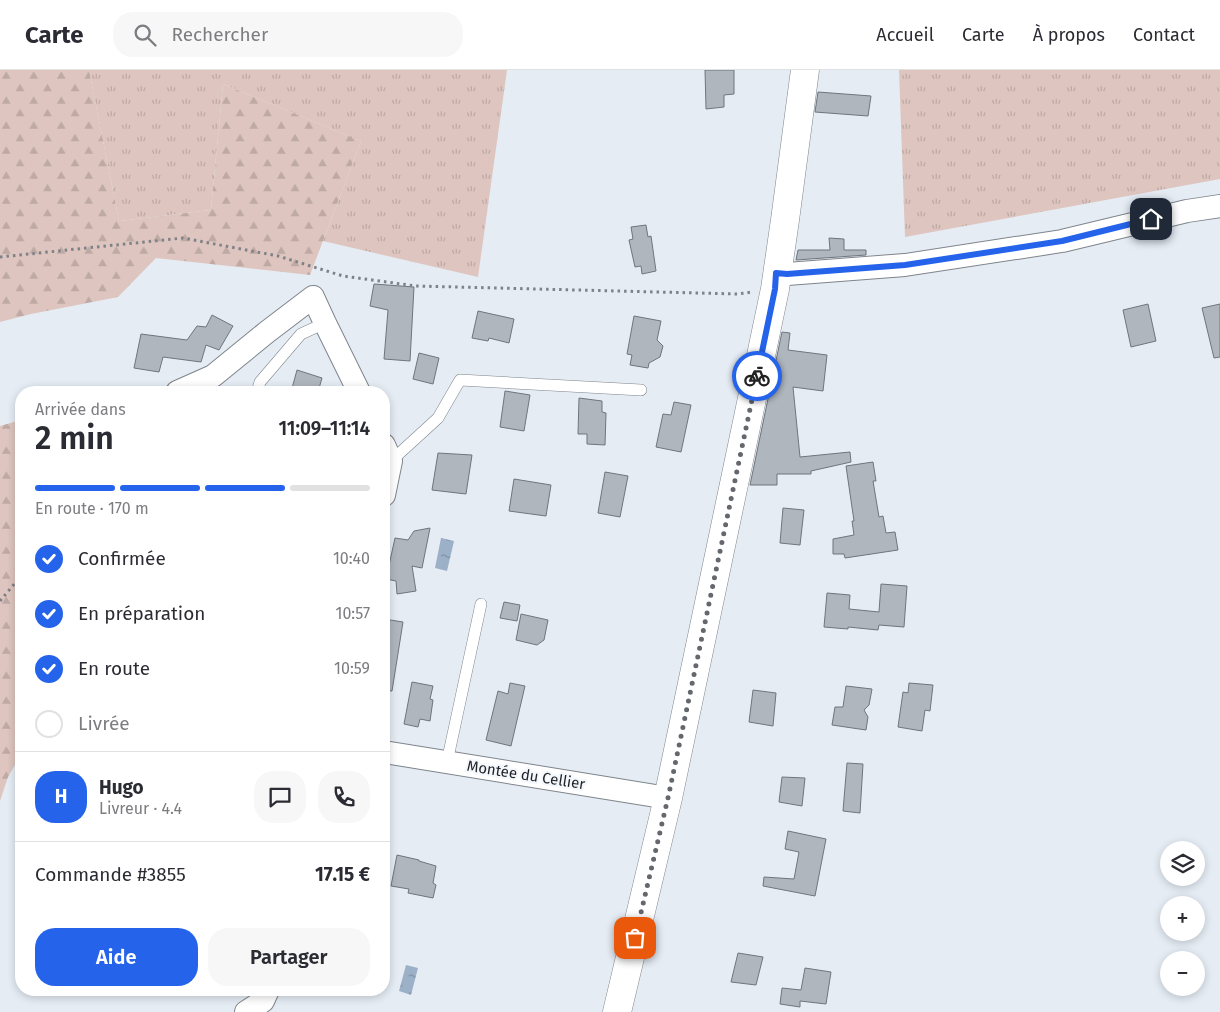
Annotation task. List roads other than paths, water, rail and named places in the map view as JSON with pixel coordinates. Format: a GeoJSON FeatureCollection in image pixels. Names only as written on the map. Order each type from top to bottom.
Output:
{"type":"FeatureCollection","features":[{"type":"Feature","properties":{"kind":"main road"},"geometry":{"type":"LineString","coordinates":[[617,1012],[668,798],[776,281],[786,220],[805,70]]}},
{"type":"Feature","properties":{"kind":"street"},"geometry":{"type":"LineString","coordinates":[[776,281],[787,274],[905,265],[1062,241],[1187,210],[1220,206]]}},
{"type":"Feature","properties":{"kind":"street"},"geometry":{"type":"LineString","coordinates":[[190,386],[213,376],[313,297],[356,386]]}},
{"type":"Feature","properties":{"kind":"street","name":"Montée du Cellier"},"geometry":{"type":"LineString","coordinates":[[390,753],[668,798]]}},
{"type":"Feature","properties":{"kind":"street"},"geometry":{"type":"LineString","coordinates":[[246,1012],[263,1001],[265,996]]}},
{"type":"Feature","properties":{"kind":"lane"},"geometry":{"type":"LineString","coordinates":[[259,386],[260,382],[301,334],[325,323]]}},
{"type":"Feature","properties":{"kind":"lane"},"geometry":{"type":"LineString","coordinates":[[390,451],[438,418],[460,380],[641,390]]}},
{"type":"Feature","properties":{"kind":"lane"},"geometry":{"type":"LineString","coordinates":[[447,762],[480,604]]}},
{"type":"Feature","properties":{"kind":"water"},"geometry":{"type":"Polygon","coordinates":[[[441,538],[454,541],[447,571],[435,568],[441,538]]]}},
{"type":"Feature","properties":{"kind":"water"},"geometry":{"type":"Polygon","coordinates":[[[406,965],[418,968],[411,995],[399,991],[406,965]]]}}]}
